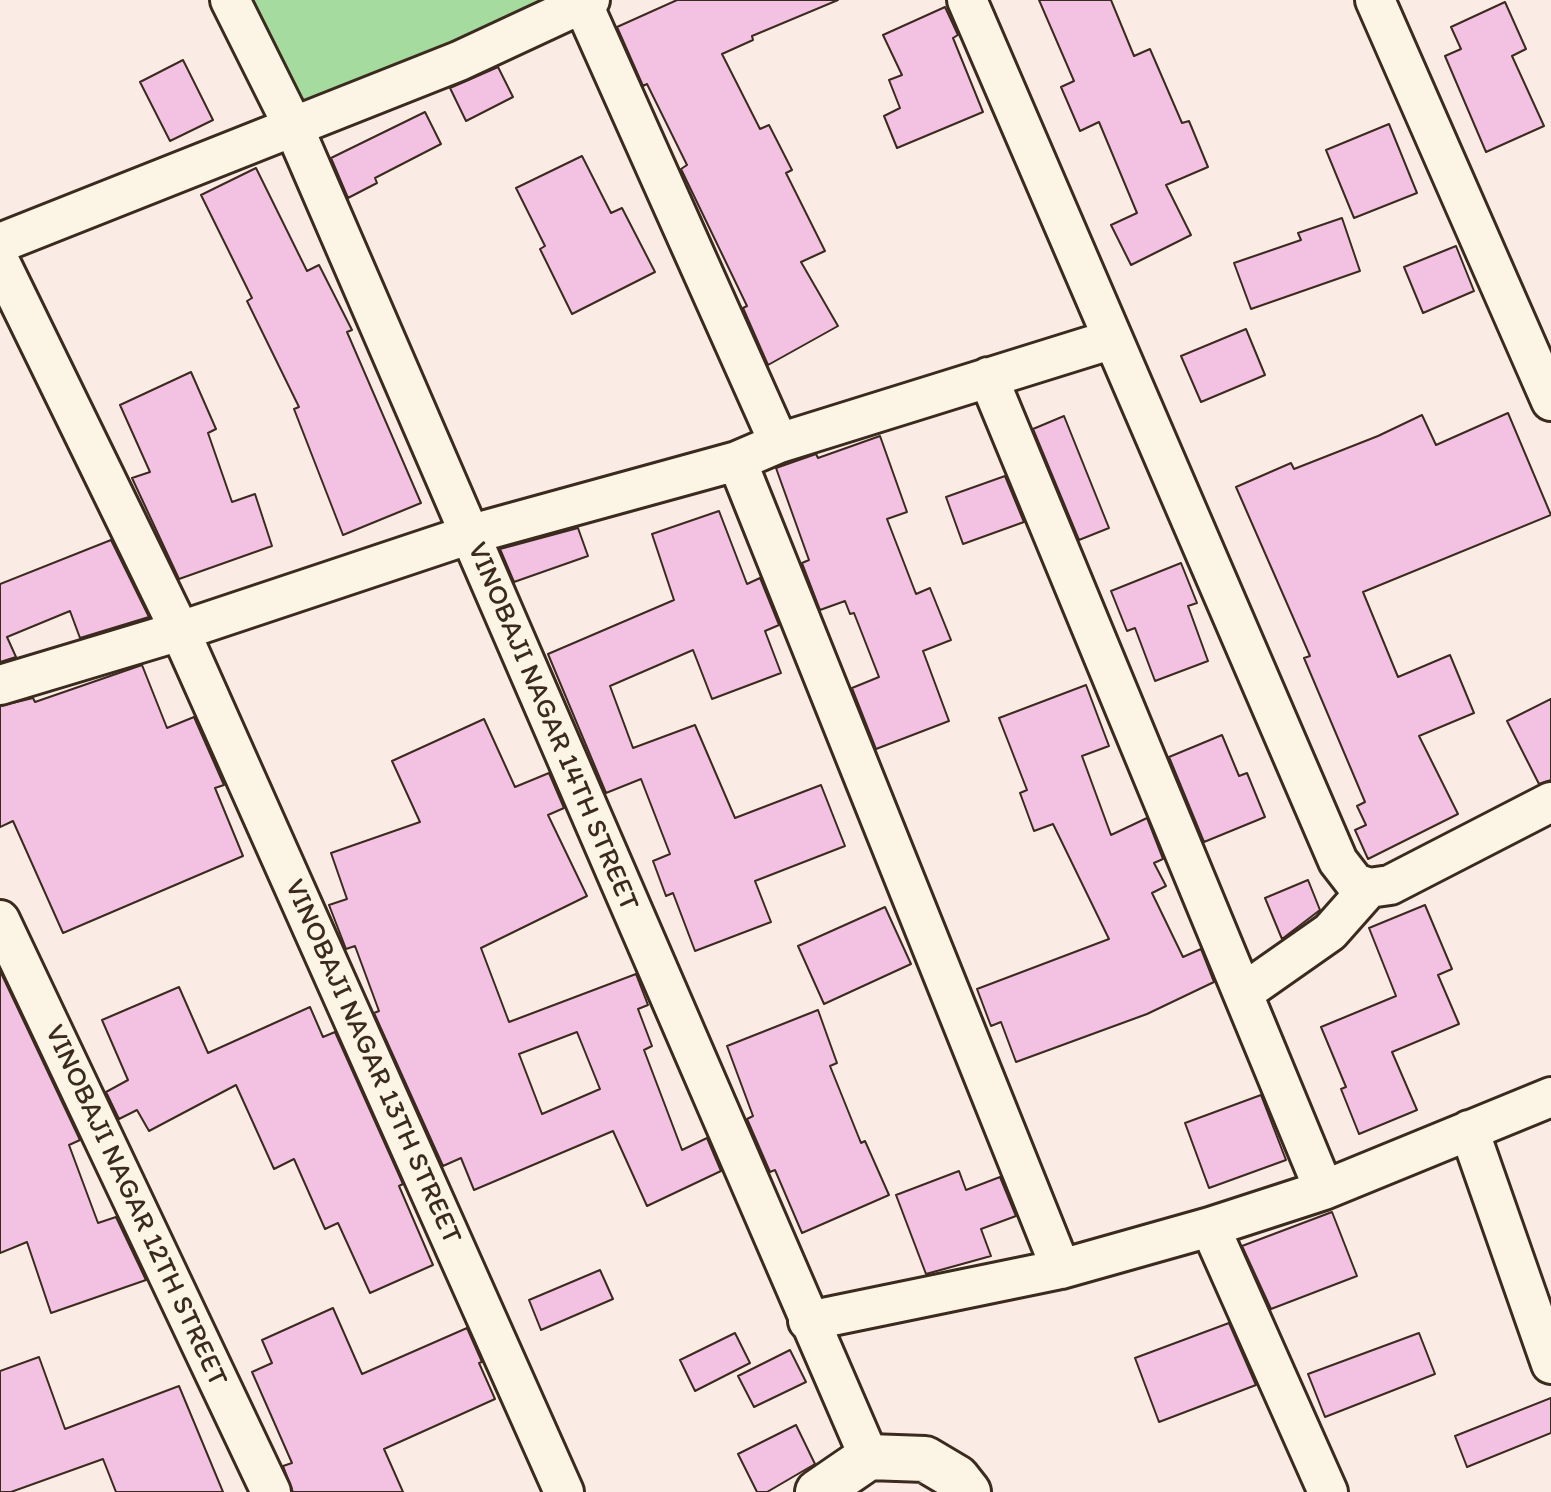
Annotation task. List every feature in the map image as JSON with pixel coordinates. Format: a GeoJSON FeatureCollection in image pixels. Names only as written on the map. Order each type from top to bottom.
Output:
{"type":"FeatureCollection","features":[{"type":"Feature","properties":{"kind":"street","name":"VINOBAJI NAGAR 14TH STREET"},"geometry":{"type":"LineString","coordinates":[[230,0],[294,128],[869,1457]]}},
{"type":"Feature","properties":{"kind":"street"},"geometry":{"type":"LineString","coordinates":[[967,0],[1338,861],[1355,883],[1369,888],[1390,885],[1551,802]]}},
{"type":"Feature","properties":{"kind":"street"},"geometry":{"type":"LineString","coordinates":[[1375,0],[1551,401]]}},
{"type":"Feature","properties":{"kind":"street"},"geometry":{"type":"LineString","coordinates":[[0,243],[459,61],[585,1],[779,443]]}},
{"type":"Feature","properties":{"kind":"street","name":"VINOBAJI NAGAR 13TH STREET"},"geometry":{"type":"LineString","coordinates":[[0,262],[180,631],[564,1492]]}},
{"type":"Feature","properties":{"kind":"street"},"geometry":{"type":"LineString","coordinates":[[0,685],[180,631],[468,535],[737,461],[779,443],[1113,339]]}},
{"type":"Feature","properties":{"kind":"street"},"geometry":{"type":"LineString","coordinates":[[988,377],[1324,1190]]}},
{"type":"Feature","properties":{"kind":"street"},"geometry":{"type":"LineString","coordinates":[[737,461],[1061,1269]]}},
{"type":"Feature","properties":{"kind":"street"},"geometry":{"type":"LineString","coordinates":[[1243,993],[1330,932],[1369,888]]}},
{"type":"Feature","properties":{"kind":"street","name":"VINOBAJI NAGAR 12TH STREET"},"geometry":{"type":"LineString","coordinates":[[0,920],[271,1492]]}},
{"type":"Feature","properties":{"kind":"street"},"geometry":{"type":"LineString","coordinates":[[808,1321],[1061,1269],[1210,1227],[1324,1190],[1551,1097]]}},
{"type":"Feature","properties":{"kind":"street"},"geometry":{"type":"LineString","coordinates":[[1469,1130],[1551,1364]]}},
{"type":"Feature","properties":{"kind":"street"},"geometry":{"type":"LineString","coordinates":[[1210,1227],[1328,1492]]}},
{"type":"Feature","properties":{"kind":"street"},"geometry":{"type":"LineString","coordinates":[[818,1492],[869,1457],[925,1459],[957,1478],[968,1492]]}},
{"type":"Feature","properties":{"kind":"green space"},"geometry":{"type":"Polygon","coordinates":[[[230,0],[581,0],[294,128],[230,0]]]}},
{"type":"Feature","properties":{"kind":"building"},"geometry":{"type":"Polygon","coordinates":[[[677,0],[838,0],[752,36],[753,40],[722,54],[760,129],[769,125],[792,170],[786,173],[825,251],[801,262],[838,326],[768,365],[743,308],[747,306],[681,169],[687,165],[647,84],[643,86],[617,27],[677,0]]]}},
{"type":"Feature","properties":{"kind":"building"},"geometry":{"type":"Polygon","coordinates":[[[1039,0],[1111,0],[1134,56],[1150,49],[1182,123],[1189,121],[1208,167],[1166,185],[1191,235],[1131,265],[1111,225],[1137,213],[1099,122],[1080,131],[1061,87],[1074,81],[1039,0]]]}},
{"type":"Feature","properties":{"kind":"building"},"geometry":{"type":"Polygon","coordinates":[[[1505,2],[1526,49],[1512,56],[1544,126],[1486,152],[1445,56],[1461,49],[1451,27],[1505,2]]]}},
{"type":"Feature","properties":{"kind":"building"},"geometry":{"type":"Polygon","coordinates":[[[945,7],[958,35],[953,38],[983,112],[897,148],[884,116],[900,108],[889,80],[902,75],[883,35],[945,7]]]}},
{"type":"Feature","properties":{"kind":"building"},"geometry":{"type":"Polygon","coordinates":[[[183,60],[213,120],[170,141],[140,82],[183,60]]]}},
{"type":"Feature","properties":{"kind":"building"},"geometry":{"type":"Polygon","coordinates":[[[498,67],[513,97],[466,121],[450,88],[498,67]]]}},
{"type":"Feature","properties":{"kind":"building"},"geometry":{"type":"Polygon","coordinates":[[[425,112],[441,144],[375,178],[377,183],[348,198],[331,158],[425,112]]]}},
{"type":"Feature","properties":{"kind":"building"},"geometry":{"type":"Polygon","coordinates":[[[1389,124],[1417,193],[1354,218],[1326,150],[1389,124]]]}},
{"type":"Feature","properties":{"kind":"building"},"geometry":{"type":"Polygon","coordinates":[[[582,156],[611,213],[622,208],[655,272],[572,314],[540,249],[545,246],[516,188],[582,156]]]}},
{"type":"Feature","properties":{"kind":"building"},"geometry":{"type":"Polygon","coordinates":[[[256,168],[307,271],[319,265],[352,330],[347,332],[421,503],[343,535],[294,409],[299,407],[247,301],[252,298],[201,195],[256,168]]]}},
{"type":"Feature","properties":{"kind":"building"},"geometry":{"type":"Polygon","coordinates":[[[1342,218],[1360,271],[1251,309],[1234,263],[1301,240],[1298,233],[1342,218]]]}},
{"type":"Feature","properties":{"kind":"building"},"geometry":{"type":"Polygon","coordinates":[[[1456,246],[1474,291],[1423,313],[1404,267],[1456,246]]]}},
{"type":"Feature","properties":{"kind":"building"},"geometry":{"type":"Polygon","coordinates":[[[1246,329],[1265,375],[1201,402],[1181,356],[1246,329]]]}},
{"type":"Feature","properties":{"kind":"building"},"geometry":{"type":"Polygon","coordinates":[[[191,372],[216,429],[208,433],[232,502],[255,494],[272,546],[179,579],[132,478],[150,472],[120,405],[191,372]]]}},
{"type":"Feature","properties":{"kind":"building"},"geometry":{"type":"Polygon","coordinates":[[[1508,413],[1551,515],[1363,592],[1398,677],[1450,655],[1474,713],[1419,736],[1458,814],[1368,859],[1355,830],[1366,825],[1357,806],[1365,802],[1304,658],[1310,656],[1236,487],[1291,463],[1294,469],[1422,415],[1436,445],[1508,413]]]}},
{"type":"Feature","properties":{"kind":"building"},"geometry":{"type":"Polygon","coordinates":[[[1064,416],[1109,528],[1079,540],[1033,429],[1064,416]]]}},
{"type":"Feature","properties":{"kind":"building"},"geometry":{"type":"Polygon","coordinates":[[[880,436],[907,512],[887,519],[916,594],[930,588],[951,640],[923,651],[949,721],[876,749],[852,688],[879,677],[854,613],[850,614],[845,601],[820,610],[802,563],[809,560],[776,468],[816,454],[818,458],[880,436]]]}},
{"type":"Feature","properties":{"kind":"building"},"geometry":{"type":"Polygon","coordinates":[[[1005,476],[1024,522],[963,544],[946,497],[1005,476]]]}},
{"type":"Feature","properties":{"kind":"building"},"geometry":{"type":"Polygon","coordinates":[[[719,511],[747,584],[760,578],[779,625],[765,631],[781,673],[712,699],[693,650],[610,686],[633,748],[695,725],[735,818],[821,785],[845,846],[755,881],[771,922],[695,951],[673,893],[666,896],[653,861],[670,854],[641,779],[606,793],[548,654],[674,600],[652,534],[719,511]]]}},
{"type":"Feature","properties":{"kind":"building"},"geometry":{"type":"Polygon","coordinates":[[[578,528],[588,556],[514,582],[500,549],[578,528]]]}},
{"type":"Feature","properties":{"kind":"building"},"geometry":{"type":"Polygon","coordinates":[[[111,540],[149,617],[80,638],[70,611],[7,637],[16,657],[0,662],[0,584],[111,540]]]}},
{"type":"Feature","properties":{"kind":"building"},"geometry":{"type":"Polygon","coordinates":[[[1181,563],[1197,603],[1188,606],[1208,661],[1155,681],[1135,628],[1127,631],[1111,591],[1181,563]]]}},
{"type":"Feature","properties":{"kind":"building"},"geometry":{"type":"Polygon","coordinates":[[[142,665],[167,728],[194,717],[224,785],[215,788],[243,856],[63,933],[13,821],[0,827],[0,706],[33,698],[35,702],[142,665]]]}},
{"type":"Feature","properties":{"kind":"building"},"geometry":{"type":"Polygon","coordinates":[[[1086,685],[1109,746],[1082,756],[1111,835],[1147,818],[1163,859],[1154,863],[1166,886],[1152,893],[1183,957],[1201,949],[1214,982],[1147,1014],[1016,1062],[1001,1022],[991,1026],[977,989],[1109,939],[1053,824],[1034,831],[1020,793],[1027,790],[999,718],[1086,685]]]}},
{"type":"Feature","properties":{"kind":"building"},"geometry":{"type":"Polygon","coordinates":[[[1551,699],[1551,780],[1539,784],[1507,721],[1551,699]]]}},
{"type":"Feature","properties":{"kind":"building"},"geometry":{"type":"Polygon","coordinates":[[[484,719],[515,787],[549,773],[564,808],[548,815],[587,896],[481,948],[509,1022],[636,974],[648,1005],[638,1009],[652,1046],[644,1050],[682,1150],[707,1138],[721,1171],[647,1206],[613,1131],[474,1190],[461,1158],[443,1166],[374,1013],[379,1011],[355,946],[346,949],[329,905],[347,899],[331,853],[420,822],[392,761],[484,719]],[[577,1032],[519,1054],[542,1114],[600,1089],[577,1032]]]}},
{"type":"Feature","properties":{"kind":"building"},"geometry":{"type":"Polygon","coordinates":[[[1222,735],[1239,776],[1247,773],[1265,817],[1204,842],[1169,757],[1222,735]]]}},
{"type":"Feature","properties":{"kind":"building"},"geometry":{"type":"Polygon","coordinates":[[[1308,880],[1320,910],[1282,939],[1265,898],[1308,880]]]}},
{"type":"Feature","properties":{"kind":"building"},"geometry":{"type":"Polygon","coordinates":[[[1425,905],[1452,969],[1438,975],[1459,1024],[1392,1052],[1417,1110],[1359,1134],[1341,1089],[1346,1087],[1321,1027],[1396,996],[1369,928],[1425,905]]]}},
{"type":"Feature","properties":{"kind":"building"},"geometry":{"type":"Polygon","coordinates":[[[885,907],[911,964],[824,1004],[798,946],[885,907]]]}},
{"type":"Feature","properties":{"kind":"building"},"geometry":{"type":"Polygon","coordinates":[[[0,971],[80,1140],[69,1145],[98,1223],[116,1217],[146,1280],[51,1313],[27,1242],[0,1253],[0,971]]]}},
{"type":"Feature","properties":{"kind":"building"},"geometry":{"type":"Polygon","coordinates":[[[179,987],[208,1053],[310,1007],[323,1037],[335,1032],[403,1184],[399,1186],[433,1265],[370,1293],[338,1223],[325,1229],[294,1159],[274,1169],[236,1085],[149,1131],[137,1110],[119,1119],[106,1092],[128,1080],[102,1020],[179,987]]]}},
{"type":"Feature","properties":{"kind":"building"},"geometry":{"type":"Polygon","coordinates":[[[818,1010],[837,1063],[830,1066],[861,1143],[865,1141],[889,1195],[802,1233],[775,1170],[770,1172],[747,1119],[753,1116],[727,1046],[818,1010]]]}},
{"type":"Feature","properties":{"kind":"building"},"geometry":{"type":"Polygon","coordinates":[[[1261,1095],[1286,1160],[1209,1188],[1185,1123],[1261,1095]]]}},
{"type":"Feature","properties":{"kind":"building"},"geometry":{"type":"Polygon","coordinates":[[[959,1171],[966,1190],[1000,1177],[1016,1216],[981,1229],[991,1256],[926,1274],[896,1195],[959,1171]]]}},
{"type":"Feature","properties":{"kind":"building"},"geometry":{"type":"Polygon","coordinates":[[[1332,1212],[1357,1276],[1271,1309],[1242,1246],[1332,1212]]]}},
{"type":"Feature","properties":{"kind":"building"},"geometry":{"type":"Polygon","coordinates":[[[600,1270],[613,1299],[541,1330],[529,1300],[600,1270]]]}},
{"type":"Feature","properties":{"kind":"building"},"geometry":{"type":"Polygon","coordinates":[[[333,1308],[362,1374],[467,1328],[482,1362],[479,1363],[495,1399],[384,1449],[403,1492],[293,1492],[283,1466],[292,1463],[252,1372],[272,1363],[262,1340],[333,1308]]]}},
{"type":"Feature","properties":{"kind":"building"},"geometry":{"type":"Polygon","coordinates":[[[1229,1323],[1256,1385],[1159,1422],[1135,1358],[1229,1323]]]}},
{"type":"Feature","properties":{"kind":"building"},"geometry":{"type":"Polygon","coordinates":[[[735,1333],[750,1363],[695,1391],[680,1360],[735,1333]]]}},
{"type":"Feature","properties":{"kind":"building"},"geometry":{"type":"Polygon","coordinates":[[[1419,1333],[1435,1374],[1325,1417],[1308,1374],[1419,1333]]]}},
{"type":"Feature","properties":{"kind":"building"},"geometry":{"type":"Polygon","coordinates":[[[790,1350],[806,1382],[754,1407],[738,1376],[790,1350]]]}},
{"type":"Feature","properties":{"kind":"building"},"geometry":{"type":"Polygon","coordinates":[[[39,1357],[65,1429],[179,1386],[223,1492],[116,1492],[103,1459],[11,1492],[0,1492],[0,1371],[39,1357]]]}},
{"type":"Feature","properties":{"kind":"building"},"geometry":{"type":"Polygon","coordinates":[[[1551,1398],[1551,1433],[1467,1467],[1455,1436],[1551,1398]]]}},
{"type":"Feature","properties":{"kind":"building"},"geometry":{"type":"Polygon","coordinates":[[[796,1425],[815,1464],[767,1492],[757,1492],[738,1454],[796,1425]]]}}]}
